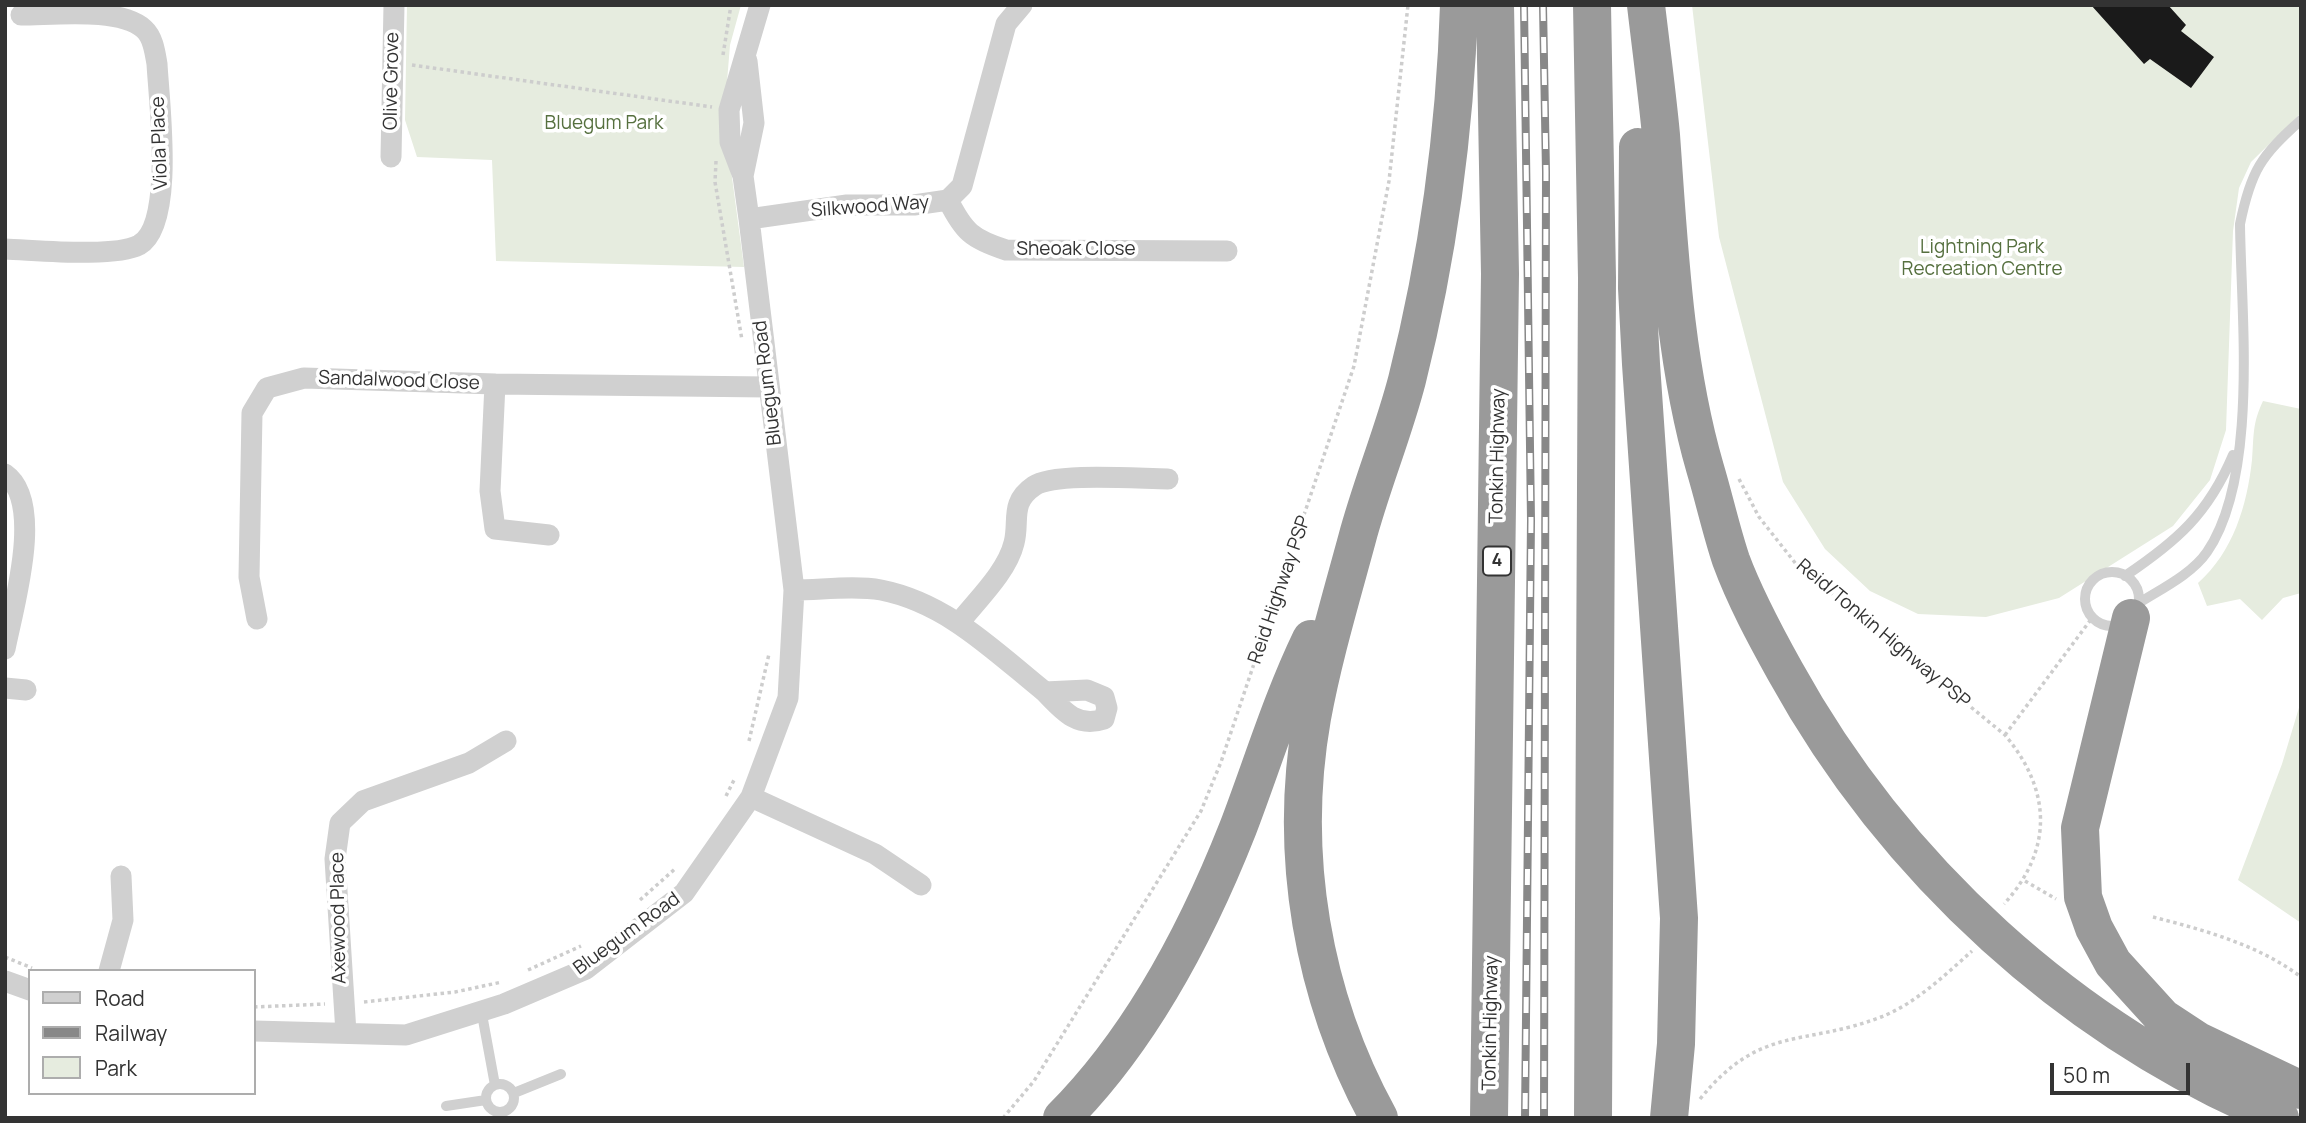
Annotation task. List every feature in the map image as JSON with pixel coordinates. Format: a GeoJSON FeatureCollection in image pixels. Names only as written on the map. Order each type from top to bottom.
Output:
{"type":"FeatureCollection","features":[{"type":"Feature","properties":{"kind":"highway"},"geometry":{"type":"LineString","coordinates":[[1379,1118],[1336,1021],[1310,922],[1304,870],[1305,768],[1312,716],[1355,546],[1406,383],[1425,304],[1450,143],[1459,5]]}},
{"type":"Feature","properties":{"kind":"highway","name":"Tonkin Highway"},"geometry":{"type":"LineString","coordinates":[[1489,1118],[1500,284],[1495,5]]}},
{"type":"Feature","properties":{"kind":"highway"},"geometry":{"type":"LineString","coordinates":[[1591,5],[1597,278],[1593,1118]]}},
{"type":"Feature","properties":{"kind":"highway"},"geometry":{"type":"LineString","coordinates":[[1638,5],[1638,301],[1679,918],[1676,1044],[1682,1113]]}},
{"type":"Feature","properties":{"kind":"highway"},"geometry":{"type":"LineString","coordinates":[[1646,5],[1676,307],[1685,374],[1704,466],[1731,560],[1762,629],[1802,703],[1834,754],[1905,848],[1952,896],[2053,988],[2225,1093],[2280,1118]]}},
{"type":"Feature","properties":{"kind":"highway"},"geometry":{"type":"LineString","coordinates":[[1062,1118],[1121,1048],[1186,942],[1238,828],[1304,653],[1355,546]]}},
{"type":"Feature","properties":{"kind":"highway"},"geometry":{"type":"LineString","coordinates":[[2135,611],[2080,828],[2083,897],[2094,928],[2113,963],[2163,1018],[2226,1056],[2301,1090]]}},
{"type":"Feature","properties":{"kind":"street","name":"Olive Grove"},"geometry":{"type":"LineString","coordinates":[[391,157],[394,5]]}},
{"type":"Feature","properties":{"kind":"street","name":"Bluegum Road"},"geometry":{"type":"LineString","coordinates":[[256,1031],[406,1035],[481,1009],[504,1004],[586,969],[684,893],[751,797],[788,698],[793,590],[743,176],[730,142],[729,110],[760,5]]}},
{"type":"Feature","properties":{"kind":"street","name":"Silkwood Way"},"geometry":{"type":"LineString","coordinates":[[749,219],[847,205],[914,205],[948,201],[961,186],[1006,24],[1022,5]]}},
{"type":"Feature","properties":{"kind":"street","name":"Viola Place"},"geometry":{"type":"LineString","coordinates":[[5,249],[112,251],[140,245],[156,228],[162,196],[157,64],[154,45],[145,30],[124,16],[21,15]]}},
{"type":"Feature","properties":{"kind":"street","name":"Sheoak Close"},"geometry":{"type":"LineString","coordinates":[[948,201],[962,226],[979,242],[1006,250],[1227,251]]}},
{"type":"Feature","properties":{"kind":"street","name":"Sandalwood Close"},"geometry":{"type":"LineString","coordinates":[[257,619],[249,577],[251,413],[267,388],[304,377],[495,384],[768,387]]}},
{"type":"Feature","properties":{"kind":"street"},"geometry":{"type":"LineString","coordinates":[[495,384],[490,492],[495,529],[549,535]]}},
{"type":"Feature","properties":{"kind":"street"},"geometry":{"type":"LineString","coordinates":[[5,474],[20,491],[26,525],[5,649]]}},
{"type":"Feature","properties":{"kind":"street"},"geometry":{"type":"LineString","coordinates":[[959,623],[1004,564],[1015,543],[1015,508],[1035,485],[1065,479],[1168,478]]}},
{"type":"Feature","properties":{"kind":"street"},"geometry":{"type":"LineString","coordinates":[[793,590],[878,589],[924,603],[959,623],[1045,692]]}},
{"type":"Feature","properties":{"kind":"street","name":"Axewood Place"},"geometry":{"type":"LineString","coordinates":[[346,1033],[335,859],[340,823],[363,801],[469,762],[506,741]]}},
{"type":"Feature","properties":{"kind":"street"},"geometry":{"type":"LineString","coordinates":[[751,797],[876,854],[921,885]]}},
{"type":"Feature","properties":{"kind":"street"},"geometry":{"type":"LineString","coordinates":[[110,969],[123,920],[121,876]]}},
{"type":"Feature","properties":{"kind":"street"},"geometry":{"type":"LineString","coordinates":[[5,981],[28,989]]}},
{"type":"Feature","properties":{"kind":"lane"},"geometry":{"type":"LineString","coordinates":[[2135,611],[2136,587],[2125,576],[2109,572],[2093,580],[2085,594],[2087,611],[2092,618],[2107,626],[2116,626],[2176,579],[2207,553],[2229,506],[2240,437],[2240,224],[2247,190],[2267,152],[2301,120]]}},
{"type":"Feature","properties":{"kind":"lane"},"geometry":{"type":"LineString","coordinates":[[2125,576],[2186,529],[2218,489],[2240,437]]}},
{"type":"Feature","properties":{"kind":"lane"},"geometry":{"type":"LineString","coordinates":[[481,1009],[495,1085]]}},
{"type":"Feature","properties":{"kind":"lane"},"geometry":{"type":"LineString","coordinates":[[514,1093],[561,1074]]}},
{"type":"Feature","properties":{"kind":"lane"},"geometry":{"type":"LineString","coordinates":[[495,1085],[508,1086],[514,1093],[512,1106],[502,1115],[490,1109],[486,1100],[488,1090],[495,1085]]}},
{"type":"Feature","properties":{"kind":"lane"},"geometry":{"type":"LineString","coordinates":[[446,1106],[486,1100]]}},
{"type":"Feature","properties":{"kind":"path","name":"Reid Highway PSP"},"geometry":{"type":"LineString","coordinates":[[1003,1118],[1034,1081],[1201,811],[1221,762],[1354,366],[1389,181],[1408,5]]}},
{"type":"Feature","properties":{"kind":"path"},"geometry":{"type":"LineString","coordinates":[[392,62],[718,107]]}},
{"type":"Feature","properties":{"kind":"path"},"geometry":{"type":"LineString","coordinates":[[716,157],[715,181],[734,281],[743,347]]}},
{"type":"Feature","properties":{"kind":"path","name":"Reid/Tonkin Highway PSP"},"geometry":{"type":"LineString","coordinates":[[1735,470],[1759,517],[1796,564],[2005,735],[2021,757],[2038,796],[2041,824],[2038,851],[2025,881]]}},
{"type":"Feature","properties":{"kind":"path"},"geometry":{"type":"LineString","coordinates":[[2005,735],[2092,618]]}},
{"type":"Feature","properties":{"kind":"path"},"geometry":{"type":"LineString","coordinates":[[745,754],[760,702],[770,642]]}},
{"type":"Feature","properties":{"kind":"path"},"geometry":{"type":"LineString","coordinates":[[722,803],[741,767]]}},
{"type":"Feature","properties":{"kind":"path"},"geometry":{"type":"LineString","coordinates":[[632,907],[681,863]]}},
{"type":"Feature","properties":{"kind":"path"},"geometry":{"type":"LineString","coordinates":[[2004,904],[2025,881],[2059,901]]}},
{"type":"Feature","properties":{"kind":"path"},"geometry":{"type":"LineString","coordinates":[[2154,917],[2198,929],[2255,950],[2301,977]]}},
{"type":"Feature","properties":{"kind":"path"},"geometry":{"type":"LineString","coordinates":[[527,971],[586,944]]}},
{"type":"Feature","properties":{"kind":"path"},"geometry":{"type":"LineString","coordinates":[[1682,1113],[1718,1076],[1749,1053],[1775,1042],[1881,1017],[1935,983],[1974,950]]}},
{"type":"Feature","properties":{"kind":"path"},"geometry":{"type":"LineString","coordinates":[[5,957],[34,969]]}},
{"type":"Feature","properties":{"kind":"path"},"geometry":{"type":"LineString","coordinates":[[256,1007],[342,1003],[455,992],[504,981]]}},
{"type":"Feature","properties":{"kind":"green space","name":"Bluegum Park"},"geometry":{"type":"Polygon","coordinates":[[[407,5],[741,5],[730,45],[723,131],[729,155],[744,267],[496,261],[492,160],[417,157],[405,120],[407,5]]]}},
{"type":"Feature","properties":{"kind":"green space","name":"Lightning Park Recreation Centre"},"geometry":{"type":"Polygon","coordinates":[[[1692,5],[2301,5],[2301,113],[2251,162],[2239,188],[2233,231],[2226,430],[2210,480],[2173,526],[2059,598],[1986,617],[1918,614],[1870,591],[1825,549],[1783,482],[1719,237],[1692,5]]]}},
{"type":"Feature","properties":{"kind":"green space"},"geometry":{"type":"Polygon","coordinates":[[[2263,401],[2301,409],[2301,593],[2283,598],[2262,620],[2240,599],[2207,606],[2198,583],[2210,571],[2229,543],[2242,511],[2252,460],[2255,423],[2263,401]]]}},
{"type":"Feature","properties":{"kind":"green space"},"geometry":{"type":"Polygon","coordinates":[[[2301,701],[2301,923],[2238,880],[2282,764],[2301,701]]]}},
{"type":"Feature","properties":{"kind":"building"},"geometry":{"type":"Polygon","coordinates":[[[2091,5],[2168,5],[2186,25],[2181,31],[2214,57],[2191,88],[2150,59],[2144,64],[2091,5]]]}},
{"type":"Feature","properties":{"kind":"railway"},"geometry":{"type":"LineString","coordinates":[[1524,5],[1531,520],[1525,1118]]}},
{"type":"Feature","properties":{"kind":"railway"},"geometry":{"type":"LineString","coordinates":[[1543,5],[1546,172],[1544,1118]]}}]}
